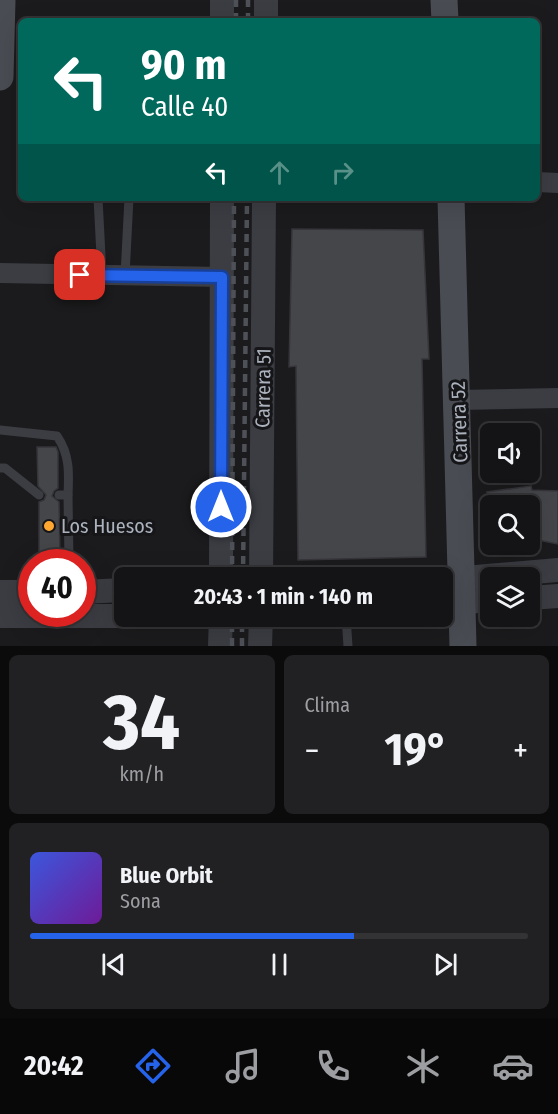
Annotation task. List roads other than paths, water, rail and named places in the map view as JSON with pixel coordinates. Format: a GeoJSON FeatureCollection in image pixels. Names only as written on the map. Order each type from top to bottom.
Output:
{"type":"FeatureCollection","features":[{"type":"Feature","properties":{"kind":"main road"},"geometry":{"type":"LineString","coordinates":[[0,77],[2,0]]}},
{"type":"Feature","properties":{"kind":"main road"},"geometry":{"type":"LineString","coordinates":[[444,0],[445,18]]}},
{"type":"Feature","properties":{"kind":"main road","name":"Carrera 52"},"geometry":{"type":"LineString","coordinates":[[451,201],[458,400],[453,567]]}},
{"type":"Feature","properties":{"kind":"main road","name":"Carrera 52"},"geometry":{"type":"LineString","coordinates":[[453,596],[464,646]]}},
{"type":"Feature","properties":{"kind":"street"},"geometry":{"type":"LineString","coordinates":[[222,0],[222,18]]}},
{"type":"Feature","properties":{"kind":"street"},"geometry":{"type":"LineString","coordinates":[[266,0],[266,18]]}},
{"type":"Feature","properties":{"kind":"street"},"geometry":{"type":"LineString","coordinates":[[540,182],[558,183]]}},
{"type":"Feature","properties":{"kind":"street","name":"Carrera 51"},"geometry":{"type":"LineString","coordinates":[[221,567],[222,201]]}},
{"type":"Feature","properties":{"kind":"street","name":"Carrera 51"},"geometry":{"type":"LineString","coordinates":[[261,567],[264,201]]}},
{"type":"Feature","properties":{"kind":"street"},"geometry":{"type":"LineString","coordinates":[[0,273],[222,277]]}},
{"type":"Feature","properties":{"kind":"street"},"geometry":{"type":"LineString","coordinates":[[458,400],[558,398]]}},
{"type":"Feature","properties":{"kind":"street"},"geometry":{"type":"LineString","coordinates":[[453,591],[558,570]]}},
{"type":"Feature","properties":{"kind":"street"},"geometry":{"type":"LineString","coordinates":[[96,591],[114,590]]}},
{"type":"Feature","properties":{"kind":"street"},"geometry":{"type":"LineString","coordinates":[[453,591],[480,598]]}},
{"type":"Feature","properties":{"kind":"street"},"geometry":{"type":"LineString","coordinates":[[0,592],[18,592]]}},
{"type":"Feature","properties":{"kind":"street"},"geometry":{"type":"LineString","coordinates":[[540,597],[558,596]]}},
{"type":"Feature","properties":{"kind":"street"},"geometry":{"type":"LineString","coordinates":[[0,616],[114,616]]}},
{"type":"Feature","properties":{"kind":"street"},"geometry":{"type":"LineString","coordinates":[[220,646],[221,627]]}},
{"type":"Feature","properties":{"kind":"street"},"geometry":{"type":"LineString","coordinates":[[260,646],[261,627]]}},
{"type":"Feature","properties":{"kind":"lane"},"geometry":{"type":"LineString","coordinates":[[98,201],[102,275]]}},
{"type":"Feature","properties":{"kind":"lane"},"geometry":{"type":"LineString","coordinates":[[125,275],[129,201]]}},
{"type":"Feature","properties":{"kind":"lane"},"geometry":{"type":"LineString","coordinates":[[0,430],[57,436],[64,446],[69,467],[63,495],[68,549]]}},
{"type":"Feature","properties":{"kind":"lane"},"geometry":{"type":"LineString","coordinates":[[0,468],[5,468],[39,495]]}},
{"type":"Feature","properties":{"kind":"lane"},"geometry":{"type":"LineString","coordinates":[[347,627],[348,646]]}},
{"type":"Feature","properties":{"kind":"railway"},"geometry":{"type":"LineString","coordinates":[[236,0],[236,18]]}},
{"type":"Feature","properties":{"kind":"railway"},"geometry":{"type":"LineString","coordinates":[[248,0],[248,18]]}},
{"type":"Feature","properties":{"kind":"railway"},"geometry":{"type":"LineString","coordinates":[[232,567],[234,201]]}},
{"type":"Feature","properties":{"kind":"railway"},"geometry":{"type":"LineString","coordinates":[[243,567],[247,201]]}},
{"type":"Feature","properties":{"kind":"railway"},"geometry":{"type":"LineString","coordinates":[[232,627],[232,646]]}},
{"type":"Feature","properties":{"kind":"railway"},"geometry":{"type":"LineString","coordinates":[[242,627],[242,646]]}},
{"type":"Feature","properties":{"kind":"place","name":"Los Huesos"},"geometry":{"type":"Point","coordinates":[49,526]}}]}
